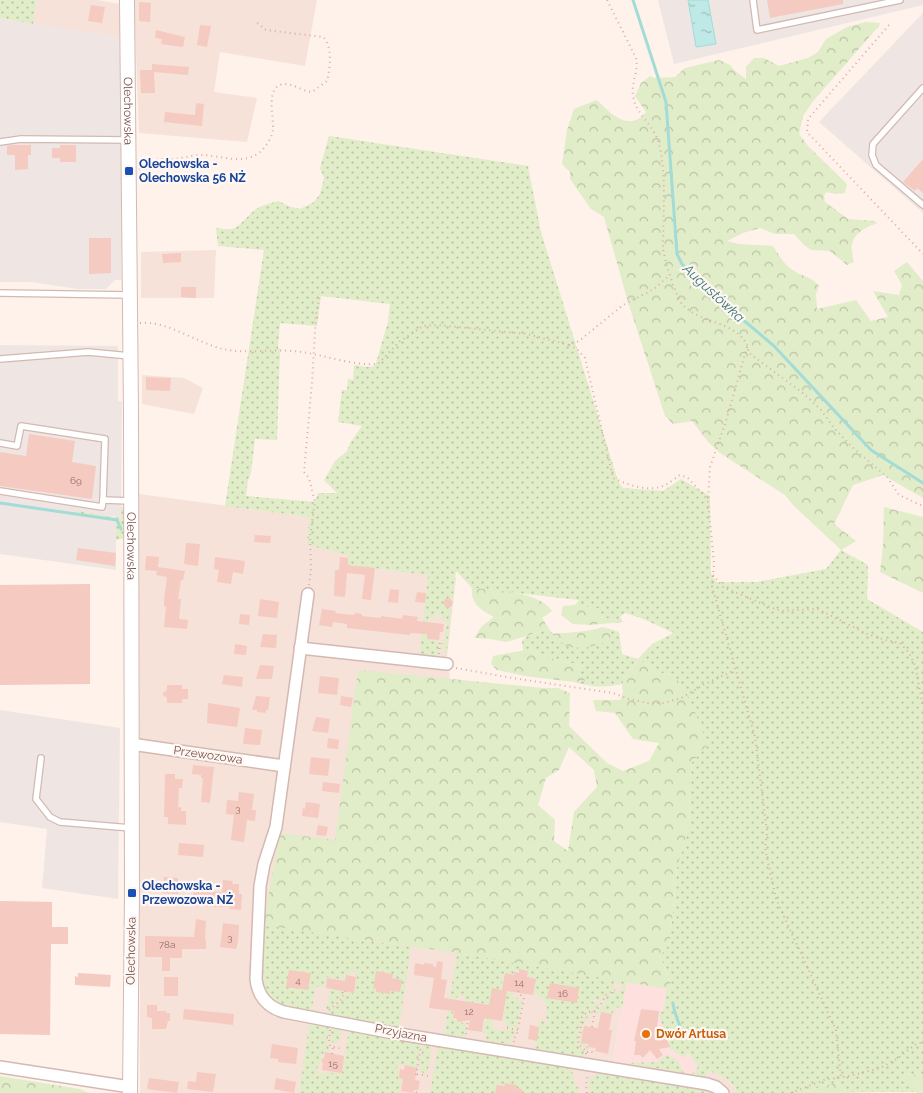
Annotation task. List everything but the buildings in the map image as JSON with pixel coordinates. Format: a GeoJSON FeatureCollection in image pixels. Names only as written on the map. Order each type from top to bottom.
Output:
{"type":"FeatureCollection","features":[{"type":"Feature","properties":{"kind":"street","name":"Olechowska"},"geometry":{"type":"LineString","coordinates":[[127,0],[131,324],[130,1090]]}},
{"type":"Feature","properties":{"kind":"street"},"geometry":{"type":"LineString","coordinates":[[284,766],[308,594]]}},
{"type":"Feature","properties":{"kind":"street"},"geometry":{"type":"LineString","coordinates":[[300,648],[447,664]]}},
{"type":"Feature","properties":{"kind":"street","name":"Przewozowa"},"geometry":{"type":"LineString","coordinates":[[131,744],[284,766]]}},
{"type":"Feature","properties":{"kind":"street","name":"Przyjazna"},"geometry":{"type":"LineString","coordinates":[[284,766],[276,827],[264,864],[260,886],[256,979],[257,988],[265,1002],[278,1010],[512,1052],[590,1061],[720,1090]]}},
{"type":"Feature","properties":{"kind":"street"},"geometry":{"type":"LineString","coordinates":[[0,1067],[130,1090]]}},
{"type":"Feature","properties":{"kind":"lane"},"geometry":{"type":"LineString","coordinates":[[752,0],[756,30],[900,0]]}},
{"type":"Feature","properties":{"kind":"lane"},"geometry":{"type":"LineString","coordinates":[[923,88],[873,144],[872,155],[876,164],[923,205]]}},
{"type":"Feature","properties":{"kind":"lane"},"geometry":{"type":"LineString","coordinates":[[0,142],[20,139],[129,140]]}},
{"type":"Feature","properties":{"kind":"lane"},"geometry":{"type":"LineString","coordinates":[[0,293],[130,296]]}},
{"type":"Feature","properties":{"kind":"lane"},"geometry":{"type":"LineString","coordinates":[[0,358],[88,352],[131,356]]}},
{"type":"Feature","properties":{"kind":"lane"},"geometry":{"type":"LineString","coordinates":[[0,443],[17,446],[20,426],[105,439],[104,500],[102,507],[0,491]]}},
{"type":"Feature","properties":{"kind":"lane"},"geometry":{"type":"LineString","coordinates":[[104,500],[131,501]]}},
{"type":"Feature","properties":{"kind":"lane"},"geometry":{"type":"LineString","coordinates":[[41,758],[36,799],[50,817],[60,822],[131,828]]}},
{"type":"Feature","properties":{"kind":"path"},"geometry":{"type":"LineString","coordinates":[[607,0],[636,58],[638,66],[633,89],[635,103],[639,112],[655,133],[662,155],[663,248],[665,262],[683,305],[740,336],[750,353],[804,394],[821,410],[834,428],[852,447],[887,477],[899,495],[923,506]]}},
{"type":"Feature","properties":{"kind":"path"},"geometry":{"type":"LineString","coordinates":[[129,177],[148,163],[162,159],[203,154],[238,160],[253,156],[261,151],[272,135],[274,127],[272,95],[276,88],[282,84],[302,91],[312,92],[327,81],[330,63],[327,41],[323,37],[266,30],[256,22]]}},
{"type":"Feature","properties":{"kind":"path"},"geometry":{"type":"LineString","coordinates":[[889,25],[808,119],[807,132],[923,254]]}},
{"type":"Feature","properties":{"kind":"path"},"geometry":{"type":"LineString","coordinates":[[569,345],[579,341],[623,305],[654,288],[670,274]]}},
{"type":"Feature","properties":{"kind":"path"},"geometry":{"type":"LineString","coordinates":[[308,594],[311,569],[310,537],[315,502],[308,478],[304,472],[316,315],[320,294]]}},
{"type":"Feature","properties":{"kind":"path"},"geometry":{"type":"LineString","coordinates":[[131,324],[152,323],[224,350],[238,352],[294,351],[365,365],[378,364],[399,342],[423,326],[438,324],[540,336],[569,345],[577,349],[585,358],[613,478],[628,485],[656,488],[666,485],[680,475],[688,478],[708,501]]}},
{"type":"Feature","properties":{"kind":"path"},"geometry":{"type":"LineString","coordinates":[[747,347],[726,421],[710,467],[708,501],[714,563],[712,586],[755,737],[767,832],[766,848],[776,899],[836,1030],[841,1078]]}},
{"type":"Feature","properties":{"kind":"path"},"geometry":{"type":"LineString","coordinates":[[713,575],[723,587],[770,607],[781,611],[818,609],[866,633],[900,643],[916,664],[923,707]]}},
{"type":"Feature","properties":{"kind":"path"},"geometry":{"type":"LineString","coordinates":[[447,664],[459,670],[613,692],[629,699],[648,703],[664,703],[681,698],[735,670]]}},
{"type":"Feature","properties":{"kind":"path"},"geometry":{"type":"LineString","coordinates":[[512,1052],[513,1040],[518,1030],[524,998],[518,993],[519,987]]}},
{"type":"Feature","properties":{"kind":"path"},"geometry":{"type":"LineString","coordinates":[[592,1027],[595,1011],[606,995],[615,990]]}},
{"type":"Feature","properties":{"kind":"path"},"geometry":{"type":"LineString","coordinates":[[342,1049],[330,1046],[329,1009],[342,999],[345,991]]}},
{"type":"Feature","properties":{"kind":"path"},"geometry":{"type":"LineString","coordinates":[[590,1061],[588,1051],[578,1044],[580,1026],[585,1013],[595,1011]]}},
{"type":"Feature","properties":{"kind":"path"},"geometry":{"type":"LineString","coordinates":[[465,1044],[468,1019]]}},
{"type":"Feature","properties":{"kind":"path"},"geometry":{"type":"LineString","coordinates":[[507,1028],[518,1030]]}},
{"type":"Feature","properties":{"kind":"path"},"geometry":{"type":"LineString","coordinates":[[422,1037],[417,1074],[429,1076]]}},
{"type":"Feature","properties":{"kind":"path"},"geometry":{"type":"LineString","coordinates":[[791,1093],[824,1080],[841,1078],[880,1068],[897,1060],[916,1044],[923,1042]]}},
{"type":"Feature","properties":{"kind":"path"},"geometry":{"type":"LineString","coordinates":[[587,1093],[586,1084],[590,1061],[588,1051],[590,1047]]}},
{"type":"Feature","properties":{"kind":"path"},"geometry":{"type":"LineString","coordinates":[[332,1054],[333,1048]]}},
{"type":"Feature","properties":{"kind":"shaded area"},"geometry":{"type":"Polygon","coordinates":[[[37,0],[98,0],[119,4],[123,38],[33,24],[37,0]]]}},
{"type":"Feature","properties":{"kind":"shaded area"},"geometry":{"type":"Polygon","coordinates":[[[134,0],[317,0],[305,66],[220,52],[214,92],[257,98],[247,142],[139,133],[134,0]]]}},
{"type":"Feature","properties":{"kind":"shaded area"},"geometry":{"type":"Polygon","coordinates":[[[658,0],[923,0],[923,5],[674,64],[658,0]]]}},
{"type":"Feature","properties":{"kind":"shaded area"},"geometry":{"type":"Polygon","coordinates":[[[923,13],[923,213],[819,122],[923,13]]]}},
{"type":"Feature","properties":{"kind":"shaded area"},"geometry":{"type":"Polygon","coordinates":[[[0,18],[123,38],[121,280],[115,280],[106,289],[77,289],[32,282],[0,282],[0,18]]]}},
{"type":"Feature","properties":{"kind":"shaded area"},"geometry":{"type":"Polygon","coordinates":[[[216,250],[214,298],[141,298],[141,252],[216,250]]]}},
{"type":"Feature","properties":{"kind":"shaded area"},"geometry":{"type":"Polygon","coordinates":[[[0,345],[118,346],[118,401],[122,401],[121,518],[114,516],[76,515],[116,521],[116,570],[0,554],[0,345]]]}},
{"type":"Feature","properties":{"kind":"shaded area"},"geometry":{"type":"Polygon","coordinates":[[[142,375],[184,378],[203,388],[194,414],[142,404],[142,375]]]}},
{"type":"Feature","properties":{"kind":"shaded area"},"geometry":{"type":"Polygon","coordinates":[[[139,494],[309,517],[350,554],[348,565],[456,578],[447,657],[449,658],[457,953],[627,981],[613,1061],[706,1074],[708,1071],[717,1073],[736,1089],[733,1093],[140,1093],[139,494]]]}},
{"type":"Feature","properties":{"kind":"shaded area"},"geometry":{"type":"Polygon","coordinates":[[[0,710],[120,728],[118,899],[42,888],[47,829],[0,822],[0,710]]]}},
{"type":"Feature","properties":{"kind":"shaded area"},"geometry":{"type":"Polygon","coordinates":[[[627,981],[673,990],[707,1077],[613,1061],[627,981]]]}},
{"type":"Feature","properties":{"kind":"green space"},"geometry":{"type":"Polygon","coordinates":[[[0,0],[37,0],[33,24],[0,18],[0,0]]]}},
{"type":"Feature","properties":{"kind":"green space"},"geometry":{"type":"Polygon","coordinates":[[[866,22],[880,23],[814,100],[803,116],[799,134],[808,146],[847,184],[845,193],[826,192],[824,196],[825,202],[848,219],[875,221],[877,223],[864,229],[855,237],[852,247],[854,262],[847,265],[830,251],[811,250],[794,234],[775,234],[760,228],[743,233],[727,241],[739,244],[773,246],[788,267],[813,280],[819,286],[816,294],[817,309],[856,300],[871,321],[888,317],[873,291],[899,295],[902,285],[894,271],[907,262],[923,281],[923,498],[883,475],[853,485],[834,524],[856,541],[841,550],[793,505],[785,495],[720,453],[709,443],[692,421],[673,424],[665,416],[628,302],[604,217],[591,209],[570,179],[570,172],[562,164],[567,130],[574,109],[597,100],[620,119],[633,121],[640,118],[646,112],[635,96],[641,83],[650,76],[654,78],[675,77],[685,68],[719,60],[730,65],[746,79],[746,67],[754,58],[764,58],[779,66],[808,58],[818,52],[826,39],[847,27],[866,22]]]}},
{"type":"Feature","properties":{"kind":"green space"},"geometry":{"type":"Polygon","coordinates":[[[329,136],[528,166],[541,232],[618,481],[623,488],[663,491],[681,479],[710,496],[711,573],[716,582],[757,582],[826,569],[841,550],[868,565],[867,599],[923,632],[923,1076],[904,1074],[900,1079],[916,1085],[917,1092],[845,1092],[840,1082],[798,1093],[733,1093],[736,1089],[720,1075],[708,1071],[707,1077],[692,1074],[698,1067],[688,1052],[684,1058],[669,1048],[669,1037],[667,1037],[659,1016],[660,1012],[663,1012],[667,989],[673,989],[660,956],[670,943],[677,868],[690,822],[689,789],[692,762],[707,745],[674,675],[657,672],[638,659],[652,644],[674,633],[625,613],[620,617],[623,622],[600,617],[599,609],[575,605],[579,600],[472,588],[456,571],[446,658],[444,657],[445,649],[440,649],[441,643],[444,643],[447,621],[441,620],[442,615],[435,614],[434,620],[430,620],[431,616],[429,615],[426,639],[439,641],[438,657],[426,656],[419,658],[428,575],[348,565],[349,555],[307,545],[309,517],[225,506],[264,250],[218,246],[216,228],[235,228],[256,209],[279,201],[300,209],[314,202],[320,194],[324,178],[320,168],[329,136]],[[321,296],[317,326],[280,323],[277,440],[255,439],[246,496],[315,502],[318,493],[337,493],[324,480],[335,461],[347,451],[350,443],[362,426],[338,422],[342,390],[347,390],[348,379],[353,380],[354,365],[375,366],[388,322],[390,304],[321,296]]]}},
{"type":"Feature","properties":{"kind":"green space"},"geometry":{"type":"Polygon","coordinates":[[[121,506],[125,509],[125,538],[116,540],[116,521],[76,515],[77,511],[121,518],[121,506]]]}},
{"type":"Feature","properties":{"kind":"green space"},"geometry":{"type":"Polygon","coordinates":[[[884,507],[923,517],[923,593],[880,572],[884,507]]]}},
{"type":"Feature","properties":{"kind":"green space"},"geometry":{"type":"Polygon","coordinates":[[[472,588],[504,591],[527,595],[537,599],[546,604],[552,611],[542,618],[549,629],[506,642],[474,638],[482,626],[494,617],[478,606],[473,598],[472,588]]]}},
{"type":"Feature","properties":{"kind":"green space"},"geometry":{"type":"Polygon","coordinates":[[[575,605],[600,609],[600,617],[623,622],[590,625],[573,624],[561,615],[563,606],[575,605]]]}},
{"type":"Feature","properties":{"kind":"green space"},"geometry":{"type":"Polygon","coordinates":[[[602,627],[610,629],[611,641],[585,648],[567,647],[552,634],[584,631],[602,627]]]}},
{"type":"Feature","properties":{"kind":"green space"},"geometry":{"type":"Polygon","coordinates":[[[549,629],[553,634],[611,641],[610,629],[619,632],[622,654],[638,659],[622,684],[592,686],[574,682],[589,680],[578,674],[584,666],[550,658],[531,649],[523,651],[522,641],[527,636],[549,629]]]}},
{"type":"Feature","properties":{"kind":"green space"},"geometry":{"type":"Polygon","coordinates":[[[531,649],[550,658],[584,666],[578,674],[590,680],[574,682],[525,676],[497,670],[491,664],[493,656],[531,649]]]}},
{"type":"Feature","properties":{"kind":"green space"},"geometry":{"type":"Polygon","coordinates":[[[638,659],[657,672],[674,675],[694,709],[707,745],[692,762],[689,789],[690,822],[677,868],[670,943],[660,956],[673,990],[457,953],[263,925],[280,833],[335,840],[358,670],[558,688],[570,693],[569,726],[607,763],[623,771],[649,761],[659,743],[633,739],[615,713],[596,711],[593,700],[620,700],[623,693],[622,684],[638,659]],[[569,747],[559,770],[546,778],[538,805],[555,820],[554,841],[568,851],[574,812],[597,787],[594,770],[569,747]]]}},
{"type":"Feature","properties":{"kind":"green space"},"geometry":{"type":"Polygon","coordinates":[[[263,925],[411,947],[399,1027],[331,1017],[330,1010],[344,998],[346,992],[354,993],[357,976],[355,972],[351,971],[350,975],[346,974],[345,980],[327,977],[325,987],[315,987],[312,1009],[318,1010],[315,1014],[275,1005],[260,985],[263,925]]]}},
{"type":"Feature","properties":{"kind":"green space"},"geometry":{"type":"Polygon","coordinates":[[[457,953],[627,981],[622,1008],[615,1007],[613,1013],[601,1011],[600,1015],[595,1014],[606,1001],[603,1002],[607,995],[616,990],[623,991],[621,983],[613,983],[615,989],[605,995],[601,1001],[595,999],[592,1002],[600,1004],[597,1009],[585,1012],[578,1029],[578,1046],[585,1051],[583,1057],[535,1049],[540,1022],[545,1019],[545,1025],[549,1025],[546,1017],[547,1006],[534,993],[536,979],[528,977],[528,971],[519,969],[518,972],[513,974],[504,973],[501,991],[512,993],[522,1001],[517,1027],[507,1027],[506,1022],[503,1021],[506,1000],[496,998],[491,1025],[496,1030],[514,1030],[515,1034],[510,1044],[486,1041],[486,1035],[483,1032],[487,1004],[465,1002],[465,998],[461,995],[455,999],[452,1018],[467,1027],[465,1037],[444,1034],[457,953]]]}},
{"type":"Feature","properties":{"kind":"green space"},"geometry":{"type":"Polygon","coordinates":[[[331,989],[344,992],[343,996],[328,1011],[326,1009],[331,989]]]}},
{"type":"Feature","properties":{"kind":"green space"},"geometry":{"type":"Polygon","coordinates":[[[594,1011],[585,1021],[583,1028],[581,1043],[588,1044],[587,1050],[579,1044],[582,1020],[586,1013],[594,1011]]]}},
{"type":"Feature","properties":{"kind":"green space"},"geometry":{"type":"Polygon","coordinates":[[[310,1020],[330,1024],[327,1043],[330,1051],[324,1051],[320,1065],[317,1068],[317,1075],[326,1072],[342,1074],[349,1028],[421,1043],[417,1068],[398,1063],[398,1078],[402,1079],[399,1092],[401,1093],[299,1093],[310,1020]]]}},
{"type":"Feature","properties":{"kind":"green space"},"geometry":{"type":"Polygon","coordinates":[[[332,1024],[342,1026],[340,1040],[336,1043],[331,1042],[330,1039],[332,1024]]]}},
{"type":"Feature","properties":{"kind":"green space"},"geometry":{"type":"Polygon","coordinates":[[[423,1043],[429,1044],[431,1051],[430,1064],[425,1074],[419,1070],[423,1043]]]}},
{"type":"Feature","properties":{"kind":"green space"},"geometry":{"type":"Polygon","coordinates":[[[438,1047],[570,1066],[574,1077],[573,1082],[578,1087],[578,1093],[430,1093],[438,1047]]]}},
{"type":"Feature","properties":{"kind":"green space"},"geometry":{"type":"Polygon","coordinates":[[[668,1055],[678,1061],[684,1073],[626,1063],[658,1062],[662,1057],[668,1055]]]}},
{"type":"Feature","properties":{"kind":"green space"},"geometry":{"type":"Polygon","coordinates":[[[598,1071],[717,1093],[589,1093],[589,1079],[593,1078],[598,1071]]]}},
{"type":"Feature","properties":{"kind":"green space"},"geometry":{"type":"Polygon","coordinates":[[[903,1074],[923,1076],[923,1093],[915,1093],[917,1092],[916,1085],[899,1079],[903,1074]]]}},
{"type":"Feature","properties":{"kind":"green space"},"geometry":{"type":"Polygon","coordinates":[[[0,1076],[80,1089],[89,1093],[0,1093],[0,1076]]]}},
{"type":"Feature","properties":{"kind":"green space"},"geometry":{"type":"Polygon","coordinates":[[[840,1082],[845,1092],[875,1093],[798,1093],[840,1082]]]}},
{"type":"Feature","properties":{"kind":"water"},"geometry":{"type":"Polygon","coordinates":[[[688,0],[708,0],[716,44],[696,47],[688,0]]]}},
{"type":"Feature","properties":{"kind":"waterway","name":"Augustówka"},"geometry":{"type":"LineString","coordinates":[[633,0],[666,102],[677,254],[682,264],[696,280],[774,346],[871,450],[923,483]]}},
{"type":"Feature","properties":{"kind":"waterway"},"geometry":{"type":"LineString","coordinates":[[0,503],[117,520],[121,529]]}},
{"type":"Feature","properties":{"kind":"waterway"},"geometry":{"type":"LineString","coordinates":[[673,1003],[684,1038]]}},
{"type":"Feature","properties":{"kind":"place","name":"Olechowska - Olechowska 56 NŻ"},"geometry":{"type":"Point","coordinates":[129,171]}},
{"type":"Feature","properties":{"kind":"place","name":"Olechowska - Przewozowa NŻ"},"geometry":{"type":"Point","coordinates":[132,893]}},
{"type":"Feature","properties":{"kind":"place","name":"Dwór Artusa"},"geometry":{"type":"Point","coordinates":[646,1034]}}]}
